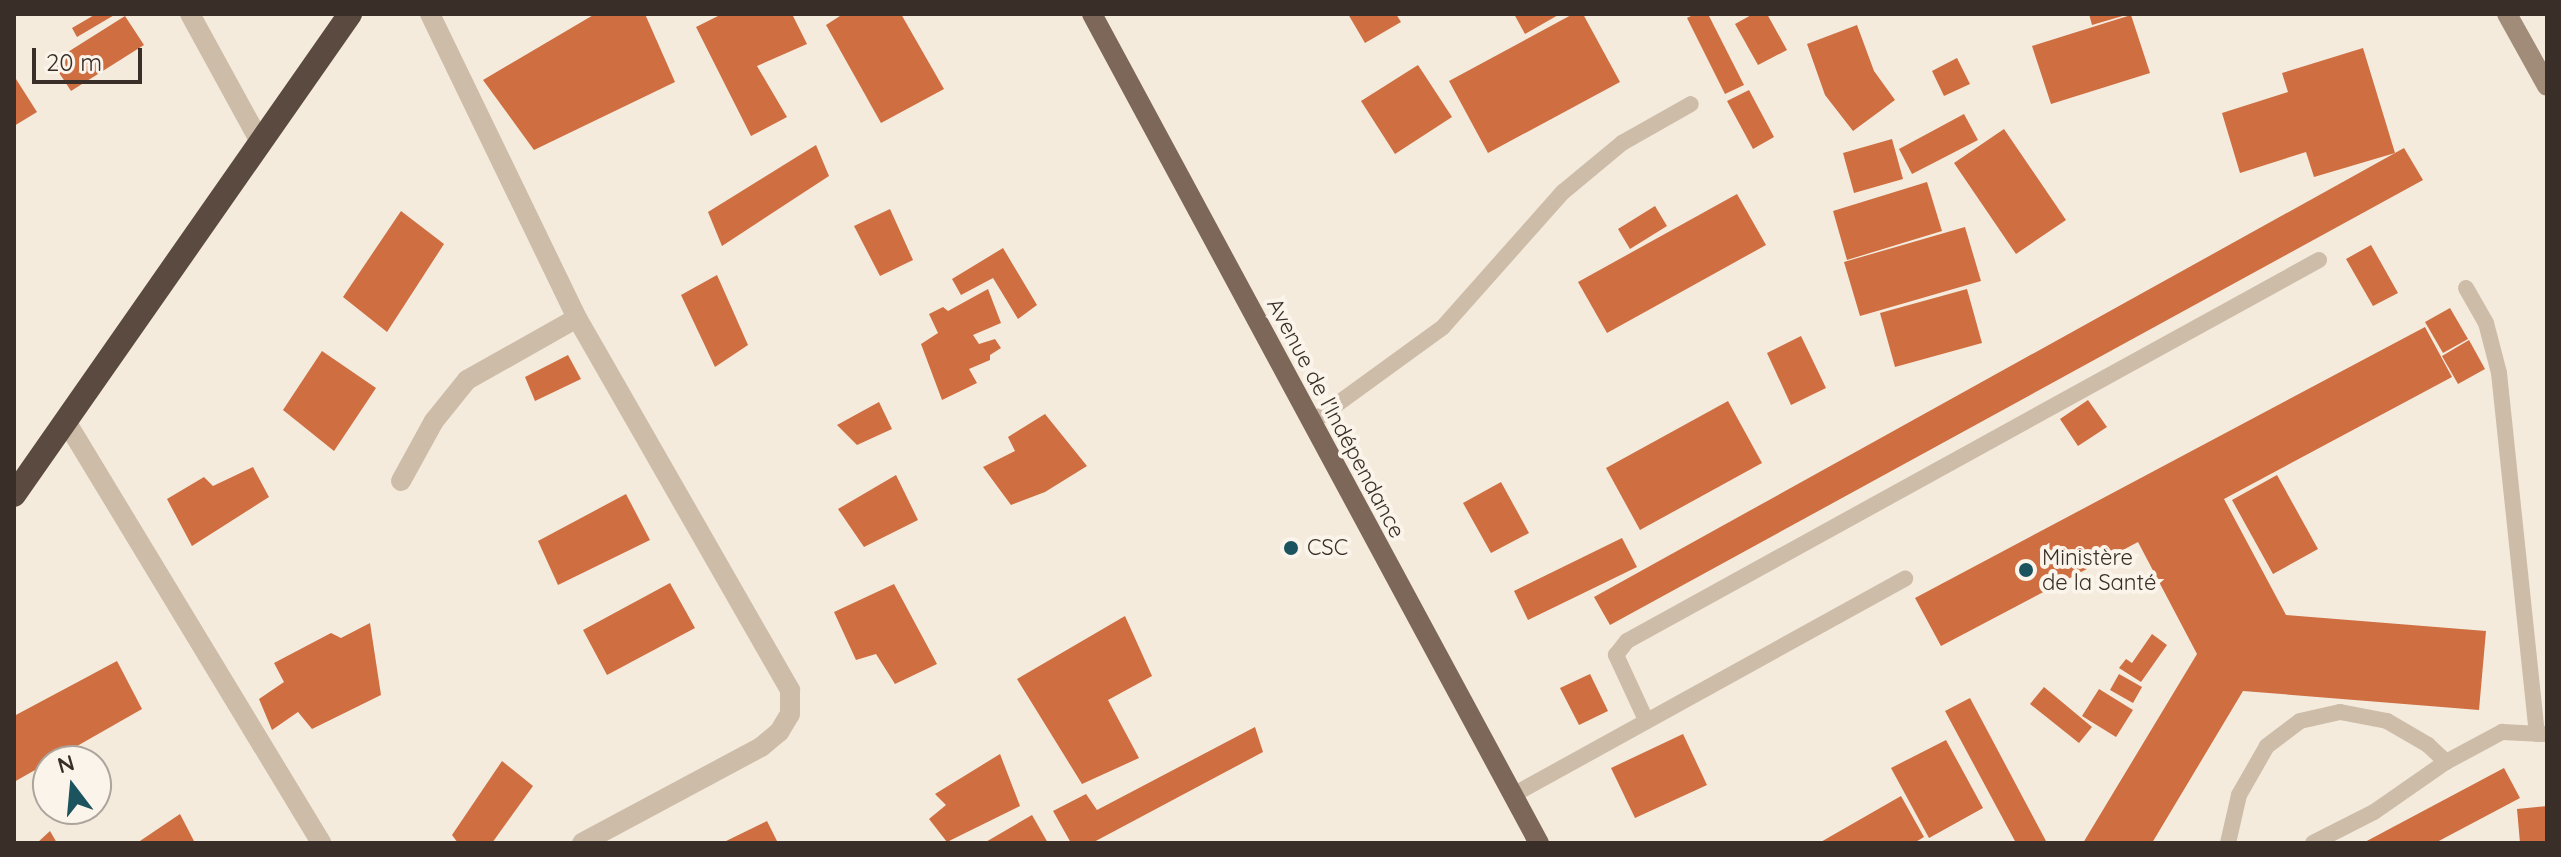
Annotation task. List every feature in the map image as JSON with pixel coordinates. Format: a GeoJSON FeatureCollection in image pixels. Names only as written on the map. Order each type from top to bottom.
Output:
{"type":"FeatureCollection","features":[{"type":"Feature","properties":{"kind":"highway"},"geometry":{"type":"LineString","coordinates":[[14,495],[67,423],[259,140],[350,14]]}},
{"type":"Feature","properties":{"kind":"main road","name":"Avenue de l'Indépendance"},"geometry":{"type":"LineString","coordinates":[[1092,14],[1539,843]]}},
{"type":"Feature","properties":{"kind":"main road"},"geometry":{"type":"LineString","coordinates":[[2507,14],[2547,86]]}},
{"type":"Feature","properties":{"kind":"street"},"geometry":{"type":"LineString","coordinates":[[190,14],[259,140]]}},
{"type":"Feature","properties":{"kind":"street"},"geometry":{"type":"LineString","coordinates":[[430,14],[577,318],[790,690],[790,714],[779,732],[761,747],[582,843]]}},
{"type":"Feature","properties":{"kind":"street"},"geometry":{"type":"LineString","coordinates":[[401,481],[434,421],[467,380],[577,318]]}},
{"type":"Feature","properties":{"kind":"street"},"geometry":{"type":"LineString","coordinates":[[67,423],[321,843]]}},
{"type":"Feature","properties":{"kind":"lane"},"geometry":{"type":"LineString","coordinates":[[1311,423],[1443,327],[1563,192],[1622,143],[1691,104]]}},
{"type":"Feature","properties":{"kind":"lane"},"geometry":{"type":"LineString","coordinates":[[1646,720],[1616,655],[1627,641],[2319,260]]}},
{"type":"Feature","properties":{"kind":"lane"},"geometry":{"type":"LineString","coordinates":[[2313,843],[2374,812],[2446,762],[2502,732],[2542,734],[2499,373],[2486,323],[2466,288]]}},
{"type":"Feature","properties":{"kind":"lane"},"geometry":{"type":"LineString","coordinates":[[1513,795],[1905,579]]}},
{"type":"Feature","properties":{"kind":"lane"},"geometry":{"type":"LineString","coordinates":[[2228,843],[2239,795],[2267,746],[2300,721],[2340,712],[2387,721],[2428,745],[2446,762]]}},
{"type":"Feature","properties":{"kind":"building"},"geometry":{"type":"Polygon","coordinates":[[[96,14],[116,14],[77,37],[72,28],[96,14]]]}},
{"type":"Feature","properties":{"kind":"building"},"geometry":{"type":"Polygon","coordinates":[[[595,14],[645,14],[675,82],[534,150],[483,80],[595,14]]]}},
{"type":"Feature","properties":{"kind":"building"},"geometry":{"type":"Polygon","coordinates":[[[722,14],[792,14],[807,44],[757,66],[787,117],[751,136],[696,27],[722,14]]]}},
{"type":"Feature","properties":{"kind":"building"},"geometry":{"type":"Polygon","coordinates":[[[843,14],[901,14],[944,89],[881,123],[826,25],[843,14]]]}},
{"type":"Feature","properties":{"kind":"building"},"geometry":{"type":"Polygon","coordinates":[[[1348,14],[1396,14],[1401,22],[1365,43],[1348,14]]]}},
{"type":"Feature","properties":{"kind":"building"},"geometry":{"type":"Polygon","coordinates":[[[1514,14],[1560,14],[1525,34],[1514,14]]]}},
{"type":"Feature","properties":{"kind":"building"},"geometry":{"type":"Polygon","coordinates":[[[1573,14],[1583,14],[1620,82],[1488,153],[1449,81],[1573,14]]]}},
{"type":"Feature","properties":{"kind":"building"},"geometry":{"type":"Polygon","coordinates":[[[1695,14],[1708,14],[1744,85],[1725,94],[1687,18],[1695,14]]]}},
{"type":"Feature","properties":{"kind":"building"},"geometry":{"type":"Polygon","coordinates":[[[1753,14],[1767,14],[1787,50],[1758,65],[1735,24],[1753,14]]]}},
{"type":"Feature","properties":{"kind":"building"},"geometry":{"type":"Polygon","coordinates":[[[2089,14],[2126,14],[2126,15],[2092,25],[2089,14]]]}},
{"type":"Feature","properties":{"kind":"building"},"geometry":{"type":"Polygon","coordinates":[[[2131,15],[2150,73],[2051,104],[2032,46],[2131,15]]]}},
{"type":"Feature","properties":{"kind":"building"},"geometry":{"type":"Polygon","coordinates":[[[125,16],[144,45],[71,91],[52,62],[125,16]]]}},
{"type":"Feature","properties":{"kind":"building"},"geometry":{"type":"Polygon","coordinates":[[[1857,25],[1874,71],[1895,100],[1853,131],[1825,95],[1807,44],[1857,25]]]}},
{"type":"Feature","properties":{"kind":"building"},"geometry":{"type":"Polygon","coordinates":[[[2363,48],[2395,153],[2314,177],[2306,152],[2240,173],[2222,113],[2288,92],[2282,73],[2363,48]]]}},
{"type":"Feature","properties":{"kind":"building"},"geometry":{"type":"Polygon","coordinates":[[[1957,58],[1970,84],[1944,96],[1932,71],[1957,58]]]}},
{"type":"Feature","properties":{"kind":"building"},"geometry":{"type":"Polygon","coordinates":[[[1418,65],[1452,117],[1395,154],[1361,101],[1418,65]]]}},
{"type":"Feature","properties":{"kind":"building"},"geometry":{"type":"Polygon","coordinates":[[[14,80],[37,112],[14,126],[14,80]]]}},
{"type":"Feature","properties":{"kind":"building"},"geometry":{"type":"Polygon","coordinates":[[[1749,90],[1774,137],[1753,149],[1727,101],[1749,90]]]}},
{"type":"Feature","properties":{"kind":"building"},"geometry":{"type":"Polygon","coordinates":[[[1964,114],[1978,140],[1912,174],[1899,149],[1964,114]]]}},
{"type":"Feature","properties":{"kind":"building"},"geometry":{"type":"Polygon","coordinates":[[[2004,129],[2066,220],[2016,254],[1954,163],[2004,129]]]}},
{"type":"Feature","properties":{"kind":"building"},"geometry":{"type":"Polygon","coordinates":[[[1892,139],[1903,179],[1854,193],[1843,153],[1892,139]]]}},
{"type":"Feature","properties":{"kind":"building"},"geometry":{"type":"Polygon","coordinates":[[[816,145],[829,176],[722,246],[708,212],[816,145]]]}},
{"type":"Feature","properties":{"kind":"building"},"geometry":{"type":"Polygon","coordinates":[[[2404,148],[2423,180],[1610,625],[1594,597],[2404,148]]]}},
{"type":"Feature","properties":{"kind":"building"},"geometry":{"type":"Polygon","coordinates":[[[1927,182],[1942,231],[1847,260],[1833,211],[1927,182]]]}},
{"type":"Feature","properties":{"kind":"building"},"geometry":{"type":"Polygon","coordinates":[[[1737,194],[1766,245],[1607,333],[1578,282],[1737,194]]]}},
{"type":"Feature","properties":{"kind":"building"},"geometry":{"type":"Polygon","coordinates":[[[1655,206],[1667,226],[1630,249],[1618,229],[1655,206]]]}},
{"type":"Feature","properties":{"kind":"building"},"geometry":{"type":"Polygon","coordinates":[[[890,209],[913,260],[880,276],[854,226],[890,209]]]}},
{"type":"Feature","properties":{"kind":"building"},"geometry":{"type":"Polygon","coordinates":[[[401,211],[444,244],[387,332],[343,297],[401,211]]]}},
{"type":"Feature","properties":{"kind":"building"},"geometry":{"type":"Polygon","coordinates":[[[1965,227],[1981,281],[1860,316],[1844,262],[1965,227]]]}},
{"type":"Feature","properties":{"kind":"building"},"geometry":{"type":"Polygon","coordinates":[[[2371,245],[2398,293],[2373,306],[2346,259],[2371,245]]]}},
{"type":"Feature","properties":{"kind":"building"},"geometry":{"type":"Polygon","coordinates":[[[1003,248],[1037,305],[1018,319],[993,278],[961,295],[952,279],[1003,248]]]}},
{"type":"Feature","properties":{"kind":"building"},"geometry":{"type":"Polygon","coordinates":[[[717,275],[748,345],[715,367],[681,295],[717,275]]]}},
{"type":"Feature","properties":{"kind":"building"},"geometry":{"type":"Polygon","coordinates":[[[988,289],[1001,323],[973,335],[979,344],[995,339],[1001,348],[990,355],[990,360],[969,369],[977,383],[942,400],[921,344],[938,333],[929,314],[943,307],[948,311],[988,289]]]}},
{"type":"Feature","properties":{"kind":"building"},"geometry":{"type":"Polygon","coordinates":[[[1967,289],[1982,343],[1895,367],[1880,313],[1967,289]]]}},
{"type":"Feature","properties":{"kind":"building"},"geometry":{"type":"Polygon","coordinates":[[[2450,308],[2468,339],[2443,353],[2425,322],[2450,308]]]}},
{"type":"Feature","properties":{"kind":"building","name":"Ministère de la Santé"},"geometry":{"type":"Polygon","coordinates":[[[2425,327],[2452,377],[2224,499],[2286,615],[2486,631],[2479,710],[2243,691],[2152,843],[2083,843],[2197,654],[2138,542],[1941,646],[1915,598],[2425,327]]]}},
{"type":"Feature","properties":{"kind":"building"},"geometry":{"type":"Polygon","coordinates":[[[1801,336],[1826,388],[1791,405],[1767,353],[1801,336]]]}},
{"type":"Feature","properties":{"kind":"building"},"geometry":{"type":"Polygon","coordinates":[[[2469,340],[2485,369],[2458,384],[2442,356],[2469,340]]]}},
{"type":"Feature","properties":{"kind":"building"},"geometry":{"type":"Polygon","coordinates":[[[322,351],[376,388],[334,451],[283,410],[322,351]]]}},
{"type":"Feature","properties":{"kind":"building"},"geometry":{"type":"Polygon","coordinates":[[[568,355],[581,379],[535,401],[525,377],[568,355]]]}},
{"type":"Feature","properties":{"kind":"building"},"geometry":{"type":"Polygon","coordinates":[[[2088,400],[2107,427],[2078,446],[2060,419],[2088,400]]]}},
{"type":"Feature","properties":{"kind":"building"},"geometry":{"type":"Polygon","coordinates":[[[1728,401],[1762,463],[1640,530],[1606,468],[1728,401]]]}},
{"type":"Feature","properties":{"kind":"building"},"geometry":{"type":"Polygon","coordinates":[[[879,402],[892,429],[857,445],[837,425],[879,402]]]}},
{"type":"Feature","properties":{"kind":"building"},"geometry":{"type":"Polygon","coordinates":[[[1045,414],[1087,466],[1045,492],[1011,505],[983,467],[1015,451],[1008,437],[1045,414]]]}},
{"type":"Feature","properties":{"kind":"building"},"geometry":{"type":"Polygon","coordinates":[[[253,467],[269,497],[192,546],[167,499],[204,477],[213,486],[253,467]]]}},
{"type":"Feature","properties":{"kind":"building"},"geometry":{"type":"Polygon","coordinates":[[[896,475],[918,520],[864,547],[838,509],[896,475]]]}},
{"type":"Feature","properties":{"kind":"building"},"geometry":{"type":"Polygon","coordinates":[[[2277,475],[2318,549],[2273,574],[2232,500],[2277,475]]]}},
{"type":"Feature","properties":{"kind":"building"},"geometry":{"type":"Polygon","coordinates":[[[1501,482],[1529,533],[1491,553],[1463,503],[1501,482]]]}},
{"type":"Feature","properties":{"kind":"building"},"geometry":{"type":"Polygon","coordinates":[[[626,494],[650,540],[558,585],[538,541],[626,494]]]}},
{"type":"Feature","properties":{"kind":"building"},"geometry":{"type":"Polygon","coordinates":[[[1622,538],[1637,567],[1528,620],[1514,591],[1622,538]]]}},
{"type":"Feature","properties":{"kind":"building"},"geometry":{"type":"Polygon","coordinates":[[[670,583],[695,628],[607,675],[583,630],[670,583]]]}},
{"type":"Feature","properties":{"kind":"building"},"geometry":{"type":"Polygon","coordinates":[[[894,584],[937,664],[895,684],[876,654],[856,660],[834,612],[894,584]]]}},
{"type":"Feature","properties":{"kind":"building"},"geometry":{"type":"Polygon","coordinates":[[[1125,616],[1152,676],[1108,700],[1139,758],[1082,784],[1017,679],[1125,616]]]}},
{"type":"Feature","properties":{"kind":"building"},"geometry":{"type":"Polygon","coordinates":[[[370,623],[381,695],[312,729],[298,712],[272,730],[259,699],[284,682],[274,663],[331,633],[341,638],[370,623]]]}},
{"type":"Feature","properties":{"kind":"building"},"geometry":{"type":"Polygon","coordinates":[[[2152,634],[2167,645],[2141,682],[2119,668],[2126,659],[2132,663],[2152,634]]]}},
{"type":"Feature","properties":{"kind":"building"},"geometry":{"type":"Polygon","coordinates":[[[117,661],[142,709],[79,745],[32,745],[32,772],[14,782],[14,716],[117,661]]]}},
{"type":"Feature","properties":{"kind":"building"},"geometry":{"type":"Polygon","coordinates":[[[1590,674],[1608,711],[1579,725],[1560,688],[1590,674]]]}},
{"type":"Feature","properties":{"kind":"building"},"geometry":{"type":"Polygon","coordinates":[[[2119,674],[2142,687],[2133,703],[2110,690],[2119,674]]]}},
{"type":"Feature","properties":{"kind":"building"},"geometry":{"type":"Polygon","coordinates":[[[2044,687],[2092,727],[2079,743],[2030,704],[2044,687]]]}},
{"type":"Feature","properties":{"kind":"building"},"geometry":{"type":"Polygon","coordinates":[[[2099,689],[2133,710],[2116,737],[2082,716],[2099,689]]]}},
{"type":"Feature","properties":{"kind":"building"},"geometry":{"type":"Polygon","coordinates":[[[1970,698],[2047,843],[2016,843],[1945,711],[1970,698]]]}},
{"type":"Feature","properties":{"kind":"building"},"geometry":{"type":"Polygon","coordinates":[[[1255,727],[1263,752],[1092,843],[1071,843],[1053,811],[1086,794],[1097,810],[1255,727]]]}},
{"type":"Feature","properties":{"kind":"building"},"geometry":{"type":"Polygon","coordinates":[[[1683,734],[1707,785],[1635,818],[1611,768],[1683,734]]]}},
{"type":"Feature","properties":{"kind":"building"},"geometry":{"type":"Polygon","coordinates":[[[1946,740],[1983,808],[1929,838],[1891,768],[1946,740]]]}},
{"type":"Feature","properties":{"kind":"building"},"geometry":{"type":"Polygon","coordinates":[[[1000,754],[1020,806],[947,842],[929,819],[946,805],[935,794],[1000,754]]]}},
{"type":"Feature","properties":{"kind":"building"},"geometry":{"type":"Polygon","coordinates":[[[502,761],[533,786],[492,843],[458,843],[452,835],[502,761]]]}},
{"type":"Feature","properties":{"kind":"building"},"geometry":{"type":"Polygon","coordinates":[[[2504,768],[2520,798],[2435,843],[2363,843],[2504,768]]]}},
{"type":"Feature","properties":{"kind":"building"},"geometry":{"type":"Polygon","coordinates":[[[1901,796],[1924,837],[1914,843],[1819,843],[1901,796]]]}},
{"type":"Feature","properties":{"kind":"building"},"geometry":{"type":"Polygon","coordinates":[[[2547,806],[2547,843],[2520,843],[2517,809],[2547,806]]]}},
{"type":"Feature","properties":{"kind":"building"},"geometry":{"type":"Polygon","coordinates":[[[180,814],[195,843],[137,843],[180,814]]]}},
{"type":"Feature","properties":{"kind":"building"},"geometry":{"type":"Polygon","coordinates":[[[1032,815],[1048,843],[984,843],[1032,815]]]}},
{"type":"Feature","properties":{"kind":"building"},"geometry":{"type":"Polygon","coordinates":[[[767,821],[778,843],[722,843],[767,821]]]}},
{"type":"Feature","properties":{"kind":"building"},"geometry":{"type":"Polygon","coordinates":[[[50,831],[57,843],[37,843],[50,831]]]}},
{"type":"Feature","properties":{"kind":"place","name":"CSC"},"geometry":{"type":"Point","coordinates":[1291,548]}},
{"type":"Feature","properties":{"kind":"place","name":"Ministère de la Santé"},"geometry":{"type":"Point","coordinates":[2026,570]}}]}
